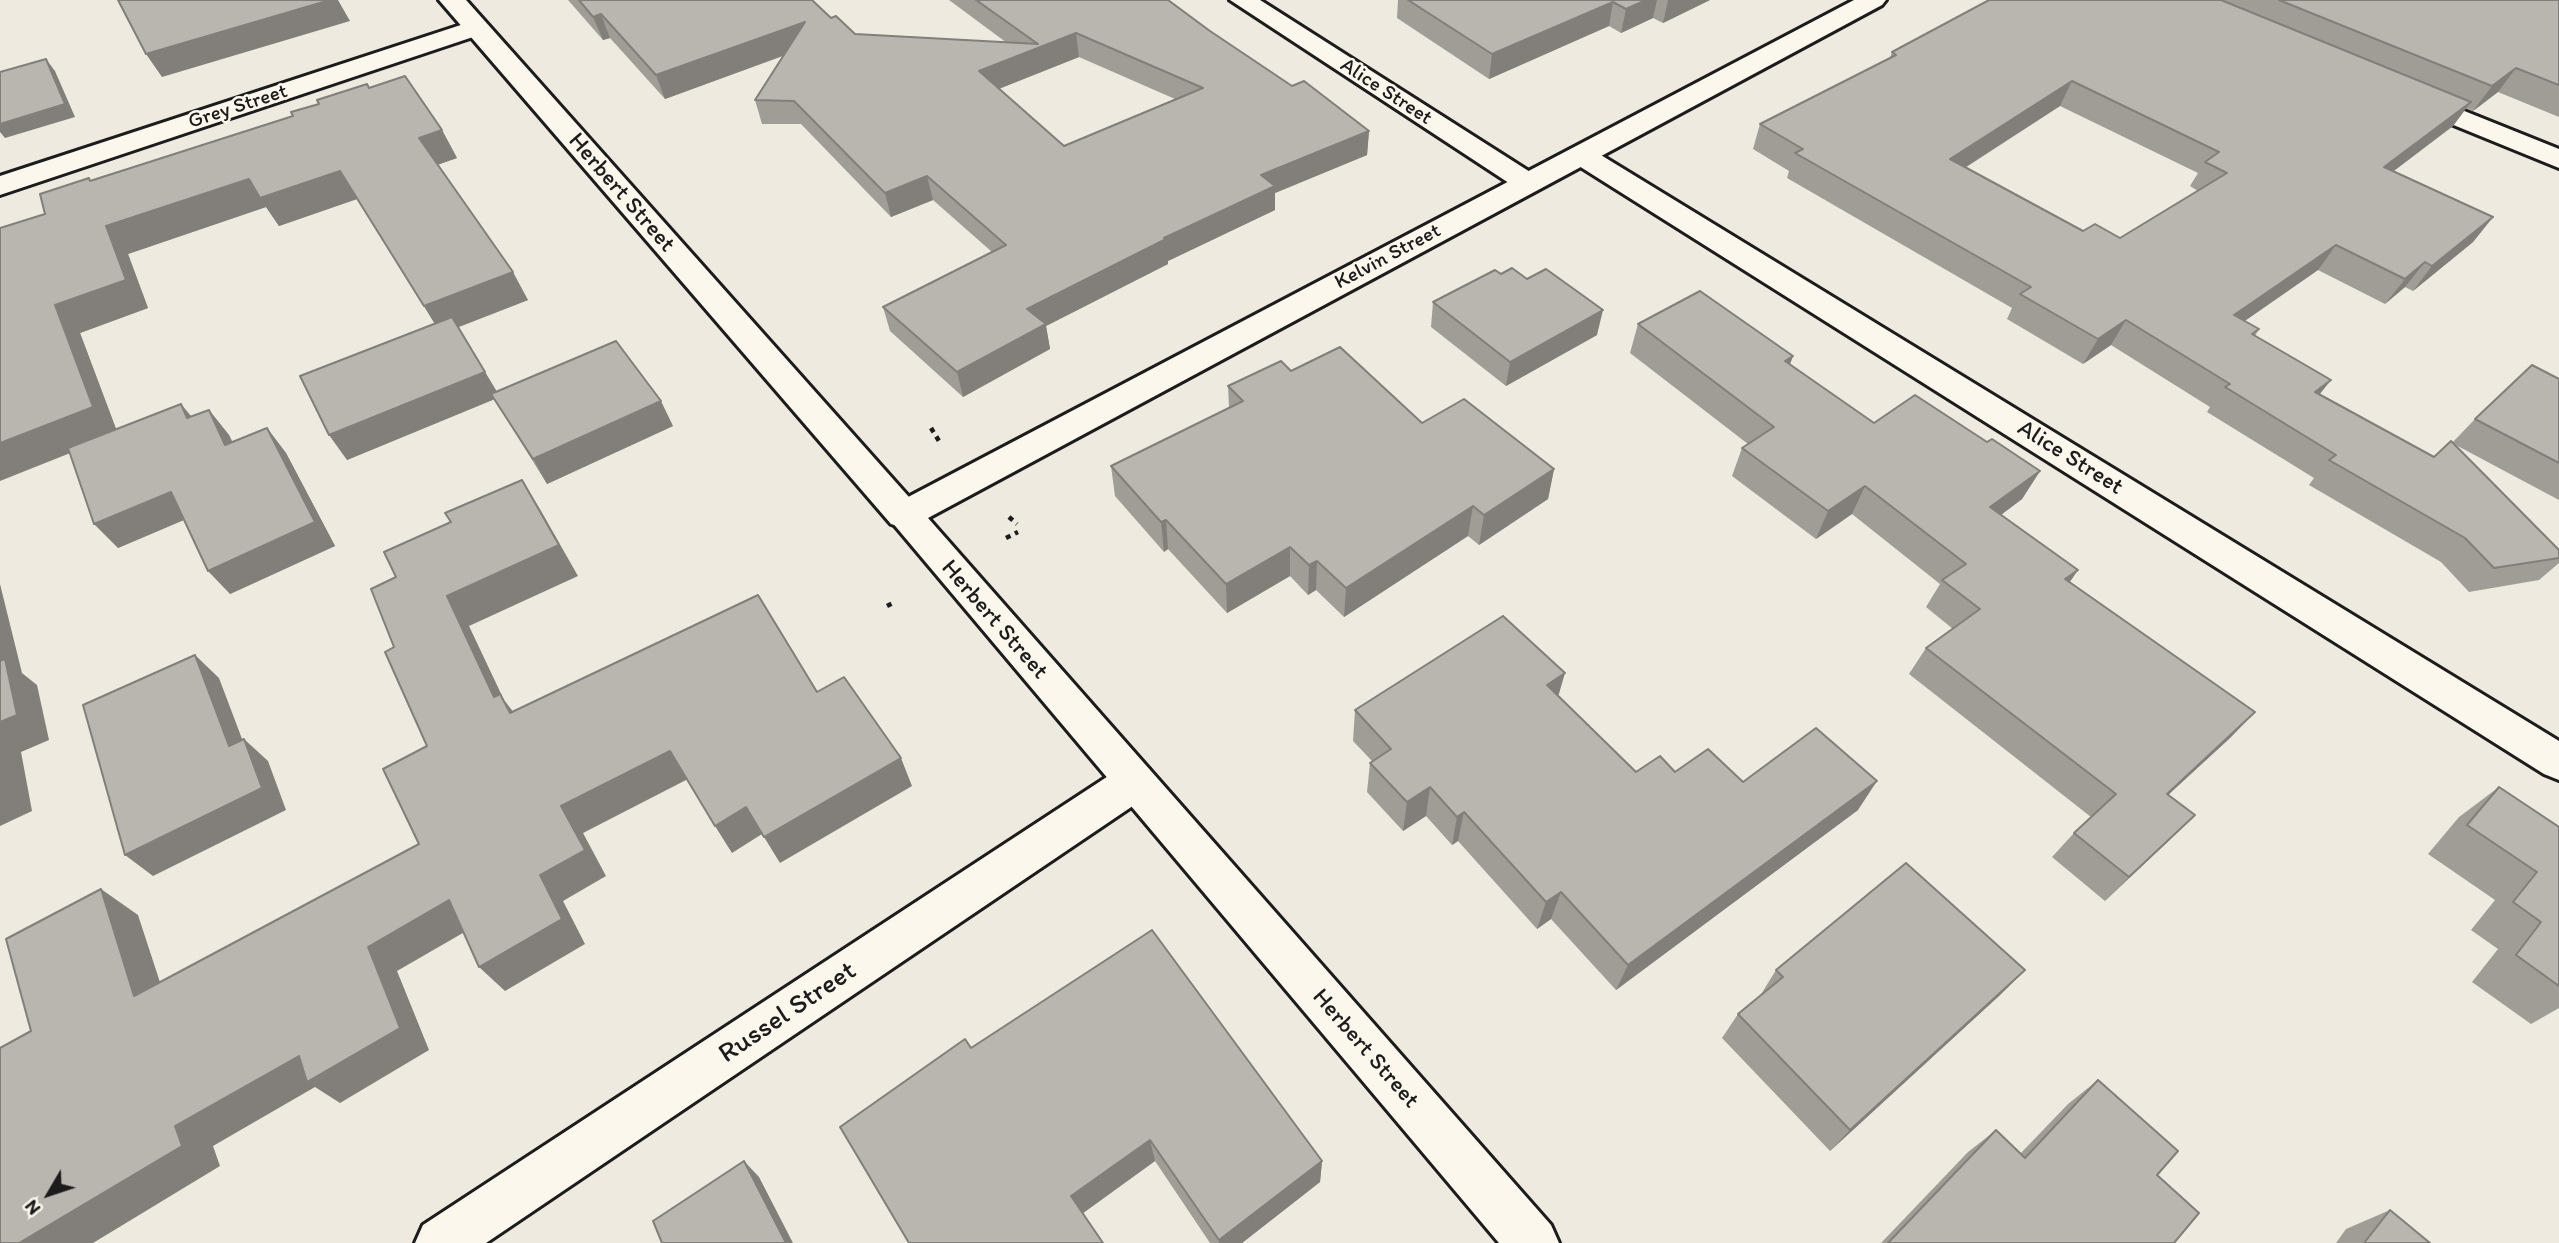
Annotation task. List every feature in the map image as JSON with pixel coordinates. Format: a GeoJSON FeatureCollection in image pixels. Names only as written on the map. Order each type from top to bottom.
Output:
{"type":"FeatureCollection","features":[{"type":"Feature","properties":{"kind":"street","name":"Herbert Street"},"geometry":{"type":"LineString","coordinates":[[452,0],[904,515],[1533,1243]]}},
{"type":"Feature","properties":{"kind":"street","name":"Alice Street"},"geometry":{"type":"LineString","coordinates":[[1243,0],[1528,183]]}},
{"type":"Feature","properties":{"kind":"street","name":"Kelvin Street"},"geometry":{"type":"LineString","coordinates":[[904,515],[1872,0]]}},
{"type":"Feature","properties":{"kind":"street","name":"Grey Street"},"geometry":{"type":"LineString","coordinates":[[0,186],[476,28]]}},
{"type":"Feature","properties":{"kind":"street"},"geometry":{"type":"LineString","coordinates":[[2394,90],[2559,159]]}},
{"type":"Feature","properties":{"kind":"street","name":"Alice Street"},"geometry":{"type":"LineString","coordinates":[[1581,155],[2559,762]]}},
{"type":"Feature","properties":{"kind":"street","name":"Russel Street"},"geometry":{"type":"LineString","coordinates":[[441,1243],[1134,782]]}},
{"type":"Feature","properties":{"kind":"path"},"geometry":{"type":"LineString","coordinates":[[931,428],[939,441]]}},
{"type":"Feature","properties":{"kind":"path"},"geometry":{"type":"LineString","coordinates":[[1009,517],[1017,524]]}},
{"type":"Feature","properties":{"kind":"path"},"geometry":{"type":"LineString","coordinates":[[1006,538],[1018,532]]}},
{"type":"Feature","properties":{"kind":"path"},"geometry":{"type":"LineString","coordinates":[[887,606],[893,603]]}},
{"type":"Feature","properties":{"kind":"building"},"geometry":{"type":"Polygon","coordinates":[[[118,0],[330,0],[146,54],[118,0]]]}},
{"type":"Feature","properties":{"kind":"building"},"geometry":{"type":"Polygon","coordinates":[[[579,0],[812,0],[831,18],[836,16],[855,34],[1038,44],[976,0],[1168,0],[1292,86],[1304,81],[1369,131],[1261,175],[1275,186],[1164,238],[1166,239],[1027,309],[1046,324],[957,372],[883,307],[1006,245],[927,176],[885,193],[794,101],[755,100],[805,22],[656,75],[601,14],[593,17],[579,0]],[[1076,33],[979,71],[1064,146],[1203,88],[1076,33]]]}},
{"type":"Feature","properties":{"kind":"building"},"geometry":{"type":"Polygon","coordinates":[[[1408,0],[1646,0],[1626,9],[1613,2],[1492,54],[1408,0]]]}},
{"type":"Feature","properties":{"kind":"building"},"geometry":{"type":"Polygon","coordinates":[[[1989,0],[2221,0],[2471,102],[2384,167],[2493,217],[2432,266],[2425,262],[2405,279],[2336,245],[2234,315],[2259,329],[2252,334],[2331,380],[2315,392],[2434,457],[2451,441],[2559,550],[2559,558],[2494,568],[2465,538],[2329,460],[2336,455],[2225,387],[2230,384],[2126,320],[2098,339],[2020,294],[2031,287],[1795,153],[1803,149],[1760,124],[1896,55],[1892,52],[1989,0]],[[2072,81],[1950,159],[2083,231],[2095,224],[2120,238],[2227,173],[2205,162],[2219,152],[2072,81]]]}},
{"type":"Feature","properties":{"kind":"building"},"geometry":{"type":"Polygon","coordinates":[[[2279,0],[2559,0],[2559,85],[2516,68],[2492,86],[2279,0]]]}},
{"type":"Feature","properties":{"kind":"building"},"geometry":{"type":"Polygon","coordinates":[[[46,59],[65,104],[0,124],[0,72],[46,59]]]}},
{"type":"Feature","properties":{"kind":"building"},"geometry":{"type":"Polygon","coordinates":[[[405,76],[442,130],[419,138],[513,272],[424,306],[340,171],[260,198],[249,179],[106,226],[126,280],[55,305],[93,407],[0,443],[0,228],[45,214],[40,194],[89,178],[90,181],[293,116],[291,112],[319,104],[317,100],[367,84],[369,88],[405,76]]]}},
{"type":"Feature","properties":{"kind":"building"},"geometry":{"type":"Polygon","coordinates":[[[1512,268],[1527,279],[1546,269],[1603,310],[1510,362],[1433,302],[1495,270],[1501,274],[1512,268]]]}},
{"type":"Feature","properties":{"kind":"building"},"geometry":{"type":"Polygon","coordinates":[[[1700,291],[1793,356],[1785,361],[1874,423],[1915,395],[1987,442],[1992,439],[2040,471],[1990,507],[2078,570],[2065,579],[2255,712],[2167,794],[2195,815],[2129,877],[2074,833],[2116,794],[1926,648],[1980,609],[1942,580],[1966,564],[1865,486],[1828,511],[1742,448],[1774,427],[1638,324],[1700,291]]]}},
{"type":"Feature","properties":{"kind":"building"},"geometry":{"type":"Polygon","coordinates":[[[452,317],[485,372],[329,435],[300,376],[452,317]]]}},
{"type":"Feature","properties":{"kind":"building"},"geometry":{"type":"Polygon","coordinates":[[[616,341],[661,401],[533,459],[491,394],[616,341]]]}},
{"type":"Feature","properties":{"kind":"building"},"geometry":{"type":"Polygon","coordinates":[[[1340,347],[1422,423],[1464,399],[1554,469],[1484,515],[1473,506],[1346,588],[1317,561],[1309,565],[1290,547],[1226,584],[1166,520],[1161,522],[1111,466],[1243,401],[1228,386],[1281,361],[1291,371],[1340,347]]]}},
{"type":"Feature","properties":{"kind":"building"},"geometry":{"type":"Polygon","coordinates":[[[2532,365],[2559,379],[2559,463],[2475,419],[2532,365]]]}},
{"type":"Feature","properties":{"kind":"building"},"geometry":{"type":"Polygon","coordinates":[[[181,404],[187,418],[209,410],[225,445],[267,428],[315,522],[208,571],[171,492],[94,524],[68,448],[181,404]]]}},
{"type":"Feature","properties":{"kind":"building"},"geometry":{"type":"Polygon","coordinates":[[[522,480],[559,545],[447,596],[494,697],[500,694],[510,713],[758,595],[817,692],[844,677],[901,758],[764,837],[746,807],[715,826],[670,751],[561,806],[585,850],[540,875],[562,919],[479,967],[449,900],[368,947],[400,1028],[307,1082],[299,1056],[175,1126],[182,1146],[19,1243],[0,1243],[0,1048],[31,1031],[6,939],[101,889],[134,996],[419,844],[383,769],[427,746],[385,652],[394,647],[371,589],[396,577],[384,552],[451,522],[445,513],[522,480]]]}},
{"type":"Feature","properties":{"kind":"building"},"geometry":{"type":"Polygon","coordinates":[[[1503,616],[1565,673],[1547,685],[1636,772],[1660,756],[1675,772],[1708,749],[1743,782],[1816,728],[1877,781],[1628,965],[1561,892],[1546,902],[1464,812],[1457,817],[1430,787],[1407,802],[1370,763],[1391,749],[1355,710],[1503,616]]]}},
{"type":"Feature","properties":{"kind":"building"},"geometry":{"type":"Polygon","coordinates":[[[195,655],[229,746],[244,739],[262,788],[125,855],[83,705],[195,655]]]}},
{"type":"Feature","properties":{"kind":"building"},"geometry":{"type":"Polygon","coordinates":[[[5,659],[17,715],[0,722],[0,661],[5,659]]]}},
{"type":"Feature","properties":{"kind":"building"},"geometry":{"type":"Polygon","coordinates":[[[2499,787],[2559,827],[2559,986],[2516,955],[2541,922],[2513,902],[2537,872],[2467,825],[2499,787]]]}},
{"type":"Feature","properties":{"kind":"building"},"geometry":{"type":"Polygon","coordinates":[[[1906,863],[2025,970],[1850,1130],[1738,1014],[1783,977],[1776,970],[1906,863]]]}},
{"type":"Feature","properties":{"kind":"building"},"geometry":{"type":"Polygon","coordinates":[[[1152,930],[1322,1161],[1219,1240],[1150,1140],[1071,1196],[1103,1243],[909,1243],[840,1127],[965,1039],[971,1048],[1152,930]]]}},
{"type":"Feature","properties":{"kind":"building"},"geometry":{"type":"Polygon","coordinates":[[[2098,1080],[2178,1151],[2157,1175],[2199,1213],[2174,1243],[1888,1243],[1996,1130],[2025,1158],[2098,1080]]]}},
{"type":"Feature","properties":{"kind":"building"},"geometry":{"type":"Polygon","coordinates":[[[744,1161],[786,1243],[662,1243],[653,1221],[744,1161]]]}},
{"type":"Feature","properties":{"kind":"building"},"geometry":{"type":"Polygon","coordinates":[[[2390,1210],[2430,1243],[2364,1243],[2390,1210]]]}}]}
